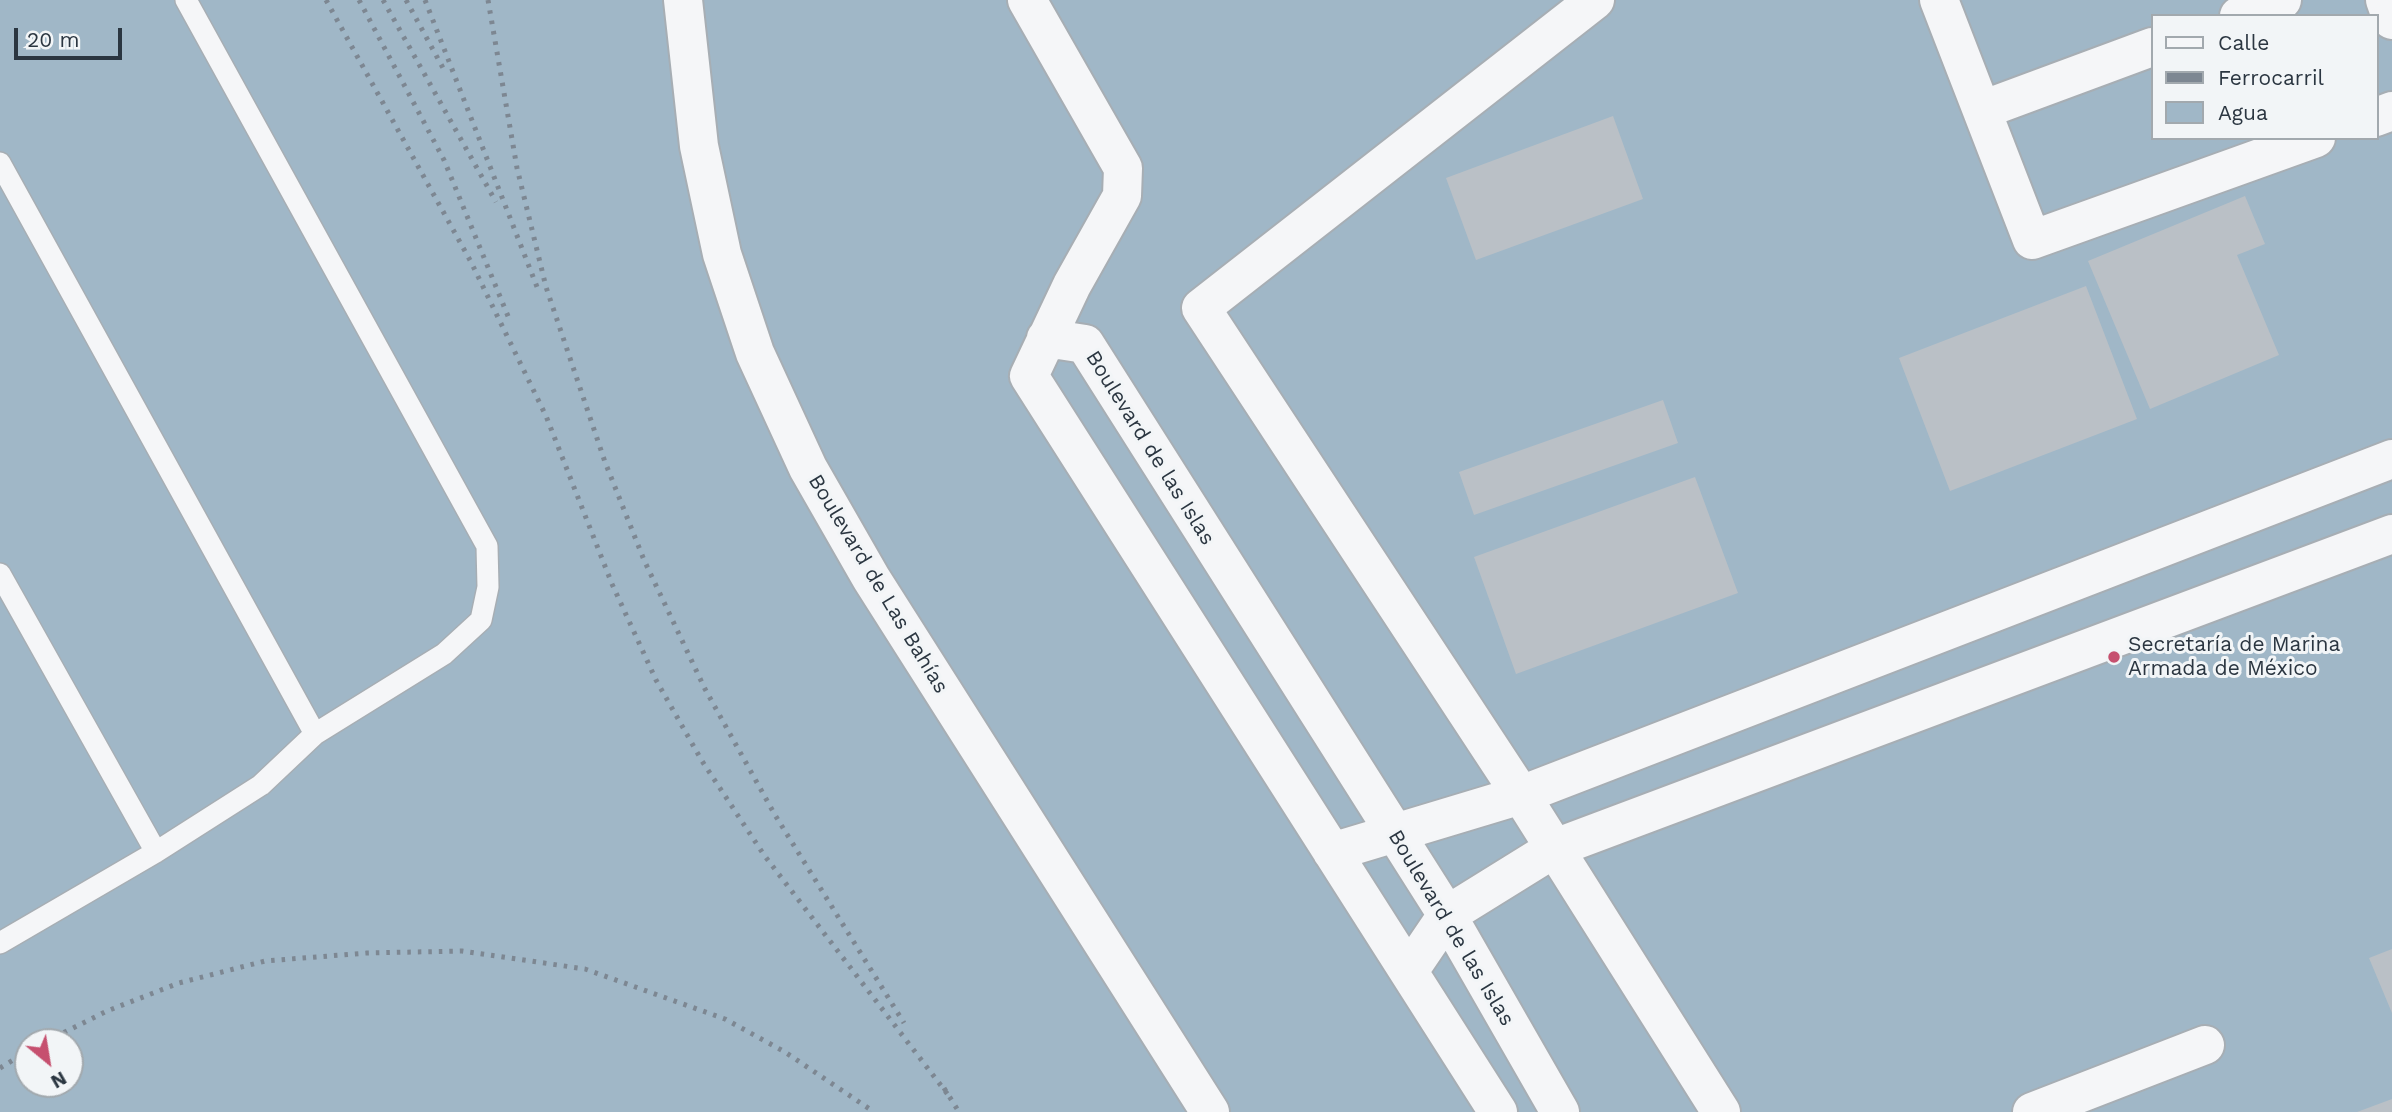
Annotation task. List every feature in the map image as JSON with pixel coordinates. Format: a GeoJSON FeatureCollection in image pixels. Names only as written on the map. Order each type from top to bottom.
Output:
{"type":"FeatureCollection","features":[{"type":"Feature","properties":{"kind":"street","name":"Boulevard de Las Bahías"},"geometry":{"type":"LineString","coordinates":[[683,0],[699,146],[722,254],[755,353],[803,457],[871,578],[1210,1112]]}},
{"type":"Feature","properties":{"kind":"street"},"geometry":{"type":"LineString","coordinates":[[1027,0],[1123,168],[1122,196],[1072,285],[1029,376],[1498,1112]]}},
{"type":"Feature","properties":{"kind":"street"},"geometry":{"type":"LineString","coordinates":[[1595,0],[1201,308],[1521,795],[1721,1112]]}},
{"type":"Feature","properties":{"kind":"street"},"geometry":{"type":"LineString","coordinates":[[1939,0],[2032,240],[2310,140]]}},
{"type":"Feature","properties":{"kind":"street"},"geometry":{"type":"LineString","coordinates":[[2244,14],[2282,0]]}},
{"type":"Feature","properties":{"kind":"street"},"geometry":{"type":"LineString","coordinates":[[2385,0],[2392,20]]}},
{"type":"Feature","properties":{"kind":"street"},"geometry":{"type":"LineString","coordinates":[[1982,110],[2150,48]]}},
{"type":"Feature","properties":{"kind":"street","name":"Boulevard de las Islas"},"geometry":{"type":"LineString","coordinates":[[1046,338],[1085,344],[1447,915],[1560,1112]]}},
{"type":"Feature","properties":{"kind":"street"},"geometry":{"type":"LineString","coordinates":[[1332,852],[1521,795],[2392,459]]}},
{"type":"Feature","properties":{"kind":"street"},"geometry":{"type":"LineString","coordinates":[[1409,971],[1447,915],[1555,848],[2392,534]]}},
{"type":"Feature","properties":{"kind":"street"},"geometry":{"type":"LineString","coordinates":[[2032,1112],[2205,1045]]}},
{"type":"Feature","properties":{"kind":"lane"},"geometry":{"type":"LineString","coordinates":[[0,943],[156,852],[261,785],[315,734],[444,654],[481,620],[488,587],[487,546],[186,0]]}},
{"type":"Feature","properties":{"kind":"lane"},"geometry":{"type":"LineString","coordinates":[[0,163],[315,734]]}},
{"type":"Feature","properties":{"kind":"lane"},"geometry":{"type":"LineString","coordinates":[[0,574],[156,852]]}},
{"type":"Feature","properties":{"kind":"water"},"geometry":{"type":"Polygon","coordinates":[[[0,0],[2392,0],[2392,1112],[0,1112],[0,0]]]}},
{"type":"Feature","properties":{"kind":"building"},"geometry":{"type":"Polygon","coordinates":[[[1613,116],[1643,199],[1476,260],[1446,178],[1613,116]]]}},
{"type":"Feature","properties":{"kind":"building"},"geometry":{"type":"Polygon","coordinates":[[[2245,196],[2265,244],[2237,255],[2279,355],[2150,409],[2088,261],[2245,196]]]}},
{"type":"Feature","properties":{"kind":"building"},"geometry":{"type":"Polygon","coordinates":[[[2086,286],[2137,419],[1950,491],[1899,358],[2086,286]]]}},
{"type":"Feature","properties":{"kind":"building"},"geometry":{"type":"Polygon","coordinates":[[[1663,400],[1678,443],[1474,515],[1459,472],[1663,400]]]}},
{"type":"Feature","properties":{"kind":"building"},"geometry":{"type":"Polygon","coordinates":[[[1695,477],[1738,593],[1516,674],[1474,557],[1695,477]]]}},
{"type":"Feature","properties":{"kind":"building"},"geometry":{"type":"Polygon","coordinates":[[[2392,949],[2392,1013],[2369,958],[2392,949]]]}},
{"type":"Feature","properties":{"kind":"building"},"geometry":{"type":"Polygon","coordinates":[[[2392,1099],[2392,1112],[2357,1112],[2392,1099]]]}},
{"type":"Feature","properties":{"kind":"railway"},"geometry":{"type":"LineString","coordinates":[[326,0],[471,262],[546,416],[612,584],[656,680],[702,761],[764,855],[949,1096]]}},
{"type":"Feature","properties":{"kind":"railway"},"geometry":{"type":"LineString","coordinates":[[359,0],[444,160],[510,321]]}},
{"type":"Feature","properties":{"kind":"railway"},"geometry":{"type":"LineString","coordinates":[[383,0],[496,202]]}},
{"type":"Feature","properties":{"kind":"railway"},"geometry":{"type":"LineString","coordinates":[[406,0],[443,68]]}},
{"type":"Feature","properties":{"kind":"railway"},"geometry":{"type":"LineString","coordinates":[[425,0],[539,292]]}},
{"type":"Feature","properties":{"kind":"railway"},"geometry":{"type":"LineString","coordinates":[[488,0],[517,168],[546,287],[605,462],[644,560],[705,689],[775,815],[904,1023]]}},
{"type":"Feature","properties":{"kind":"railway"},"geometry":{"type":"LineString","coordinates":[[73,1028],[107,1011],[179,983],[265,961],[367,953],[462,951],[585,969],[725,1019],[785,1052],[874,1112]]}},
{"type":"Feature","properties":{"kind":"railway"},"geometry":{"type":"LineString","coordinates":[[0,1068],[14,1060]]}},
{"type":"Feature","properties":{"kind":"railway"},"geometry":{"type":"LineString","coordinates":[[944,1088],[959,1112]]}},
{"type":"Feature","properties":{"kind":"place","name":"Secretaría de Marina Armada de México"},"geometry":{"type":"Point","coordinates":[2114,657]}}]}
